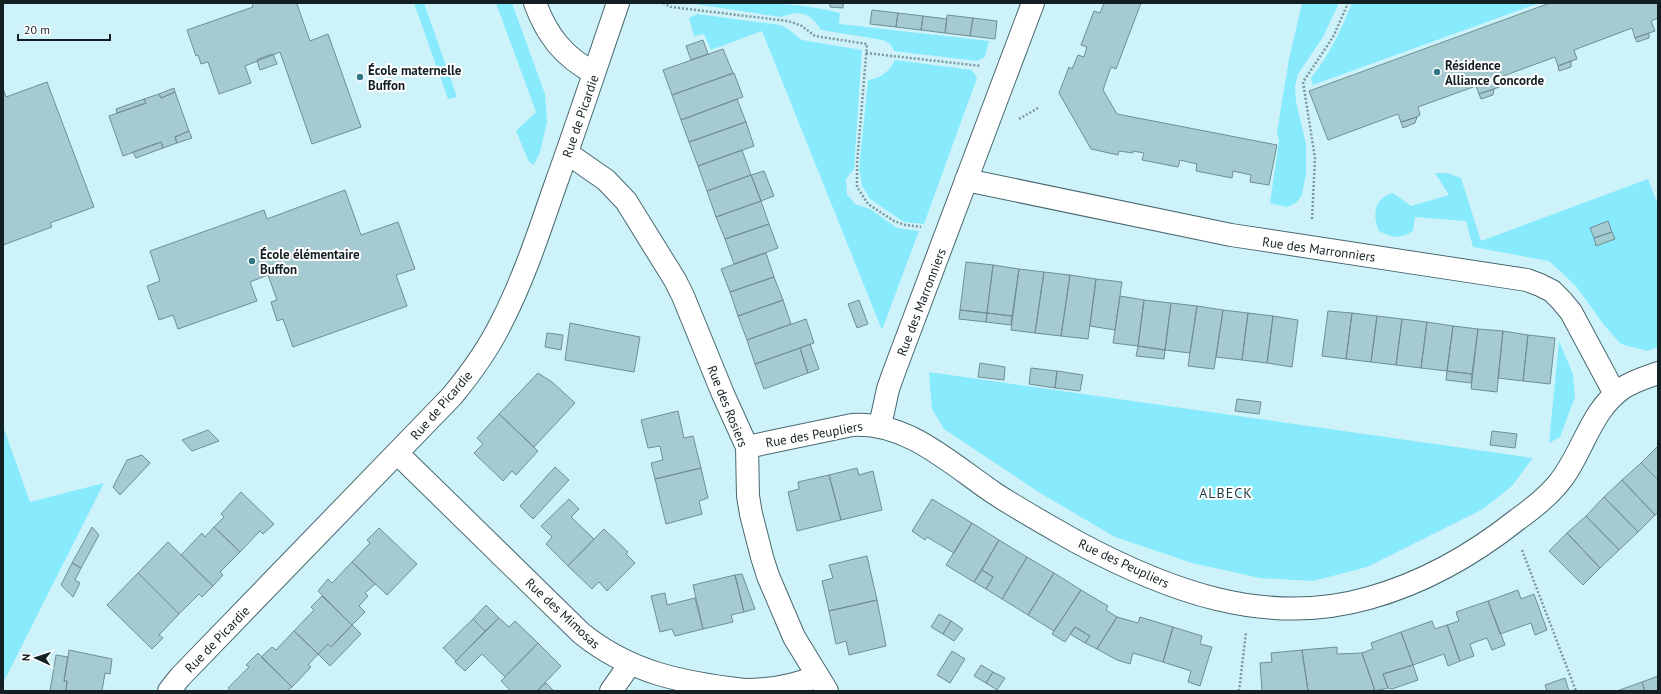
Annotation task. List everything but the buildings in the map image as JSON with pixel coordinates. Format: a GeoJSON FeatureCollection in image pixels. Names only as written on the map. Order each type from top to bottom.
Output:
{"type":"FeatureCollection","features":[{"type":"Feature","properties":{"kind":"street"},"geometry":{"type":"LineString","coordinates":[[535,3],[543,22],[560,47],[570,58],[594,73]]}},
{"type":"Feature","properties":{"kind":"street","name":"Rue de Picardie"},"geometry":{"type":"LineString","coordinates":[[168,691],[452,396],[466,379],[491,342],[524,274],[618,3]]}},
{"type":"Feature","properties":{"kind":"street","name":"Rue des Marronniers"},"geometry":{"type":"LineString","coordinates":[[880,426],[892,378],[1034,3]]}},
{"type":"Feature","properties":{"kind":"street","name":"Rue des Rosiers"},"geometry":{"type":"LineString","coordinates":[[567,153],[606,180],[626,201],[675,280],[691,314],[723,394],[747,447],[748,496],[762,557],[775,593],[794,638],[822,684]]}},
{"type":"Feature","properties":{"kind":"street","name":"Rue des Marronniers"},"geometry":{"type":"LineString","coordinates":[[966,180],[1231,235],[1526,280],[1540,285],[1561,300],[1571,312],[1615,394]]}},
{"type":"Feature","properties":{"kind":"street","name":"Rue des Peupliers"},"geometry":{"type":"LineString","coordinates":[[747,447],[852,426],[866,424],[880,426],[912,438],[1033,518],[1110,560],[1170,586],[1208,598],[1248,605],[1285,609],[1325,607],[1346,604],[1388,593],[1408,585],[1450,565],[1488,541],[1531,510],[1557,485],[1573,461],[1596,417],[1615,394],[1624,386],[1658,373]]}},
{"type":"Feature","properties":{"kind":"street","name":"Rue des Mimosas"},"geometry":{"type":"LineString","coordinates":[[398,453],[581,633],[603,650],[630,664],[654,673],[745,690],[761,690],[789,686],[803,682],[822,684]]}},
{"type":"Feature","properties":{"kind":"street"},"geometry":{"type":"LineString","coordinates":[[611,691],[630,664]]}},
{"type":"Feature","properties":{"kind":"path"},"geometry":{"type":"LineString","coordinates":[[663,3],[671,7],[788,22],[802,26],[815,36],[867,44],[857,164],[857,187],[868,204],[894,221],[905,225],[948,230]]}},
{"type":"Feature","properties":{"kind":"path"},"geometry":{"type":"LineString","coordinates":[[1310,248],[1315,158],[1304,82],[1333,37],[1348,3]]}},
{"type":"Feature","properties":{"kind":"path"},"geometry":{"type":"LineString","coordinates":[[866,53],[987,67]]}},
{"type":"Feature","properties":{"kind":"path"},"geometry":{"type":"LineString","coordinates":[[993,108],[1016,120],[1038,108]]}},
{"type":"Feature","properties":{"kind":"path"},"geometry":{"type":"LineString","coordinates":[[1512,524],[1576,691]]}},
{"type":"Feature","properties":{"kind":"path"},"geometry":{"type":"LineString","coordinates":[[1239,691],[1248,605]]}},
{"type":"Feature","properties":{"kind":"shaded area"},"geometry":{"type":"Polygon","coordinates":[[[414,3],[424,3],[457,97],[448,99],[414,3]]]}},
{"type":"Feature","properties":{"kind":"shaded area"},"geometry":{"type":"Polygon","coordinates":[[[496,3],[512,3],[545,94],[547,122],[540,152],[534,165],[529,162],[516,131],[536,112],[496,3]]]}},
{"type":"Feature","properties":{"kind":"shaded area"},"geometry":{"type":"Polygon","coordinates":[[[688,3],[764,3],[802,6],[840,13],[839,24],[989,41],[985,57],[977,61],[894,51],[890,44],[883,40],[821,30],[813,19],[804,14],[799,13],[781,17],[688,3]]]}},
{"type":"Feature","properties":{"kind":"shaded area"},"geometry":{"type":"Polygon","coordinates":[[[1302,3],[1339,3],[1323,37],[1298,74],[1295,86],[1296,102],[1306,144],[1306,173],[1302,195],[1296,203],[1287,207],[1270,203],[1279,141],[1277,132],[1289,59],[1302,3]]]}},
{"type":"Feature","properties":{"kind":"shaded area"},"geometry":{"type":"Polygon","coordinates":[[[1352,3],[1539,3],[1313,85],[1311,78],[1334,42],[1352,3]]]}},
{"type":"Feature","properties":{"kind":"shaded area"},"geometry":{"type":"Polygon","coordinates":[[[697,14],[780,25],[789,29],[802,40],[862,50],[854,169],[846,179],[847,194],[855,204],[870,209],[897,228],[919,231],[882,330],[762,31],[711,50],[704,34],[694,36],[689,18],[697,14]]]}},
{"type":"Feature","properties":{"kind":"shaded area"},"geometry":{"type":"Polygon","coordinates":[[[895,60],[972,70],[977,78],[924,224],[904,222],[870,199],[862,186],[859,169],[868,80],[877,78],[884,74],[895,60]]]}},
{"type":"Feature","properties":{"kind":"shaded area"},"geometry":{"type":"Polygon","coordinates":[[[1435,173],[1447,173],[1461,178],[1481,241],[1648,179],[1658,205],[1658,347],[1647,351],[1621,344],[1604,325],[1576,286],[1549,261],[1473,247],[1466,221],[1415,217],[1413,231],[1404,235],[1396,237],[1379,231],[1375,213],[1376,208],[1378,203],[1387,195],[1393,193],[1411,206],[1449,195],[1435,173]]]}},
{"type":"Feature","properties":{"kind":"shaded area"},"geometry":{"type":"Polygon","coordinates":[[[1559,341],[1573,374],[1575,397],[1560,437],[1549,443],[1559,341]]]}},
{"type":"Feature","properties":{"kind":"shaded area"},"geometry":{"type":"Polygon","coordinates":[[[929,372],[1533,458],[1512,486],[1483,509],[1367,567],[1313,581],[1260,578],[1192,563],[1115,537],[1040,493],[944,429],[932,409],[929,372]]]}},
{"type":"Feature","properties":{"kind":"shaded area"},"geometry":{"type":"Polygon","coordinates":[[[3,426],[30,502],[104,483],[3,683],[3,426]]]}},
{"type":"Feature","properties":{"kind":"place","name":"Résidence Alliance Concorde"},"geometry":{"type":"Point","coordinates":[1437,72]}},
{"type":"Feature","properties":{"kind":"place","name":"École maternelle Buffon"},"geometry":{"type":"Point","coordinates":[360,77]}},
{"type":"Feature","properties":{"kind":"place","name":"École élémentaire Buffon"},"geometry":{"type":"Point","coordinates":[252,261]}},
{"type":"Feature","properties":{"kind":"district","name":"ALBECK"},"geometry":{"type":"Point","coordinates":[1226,493]}}]}
